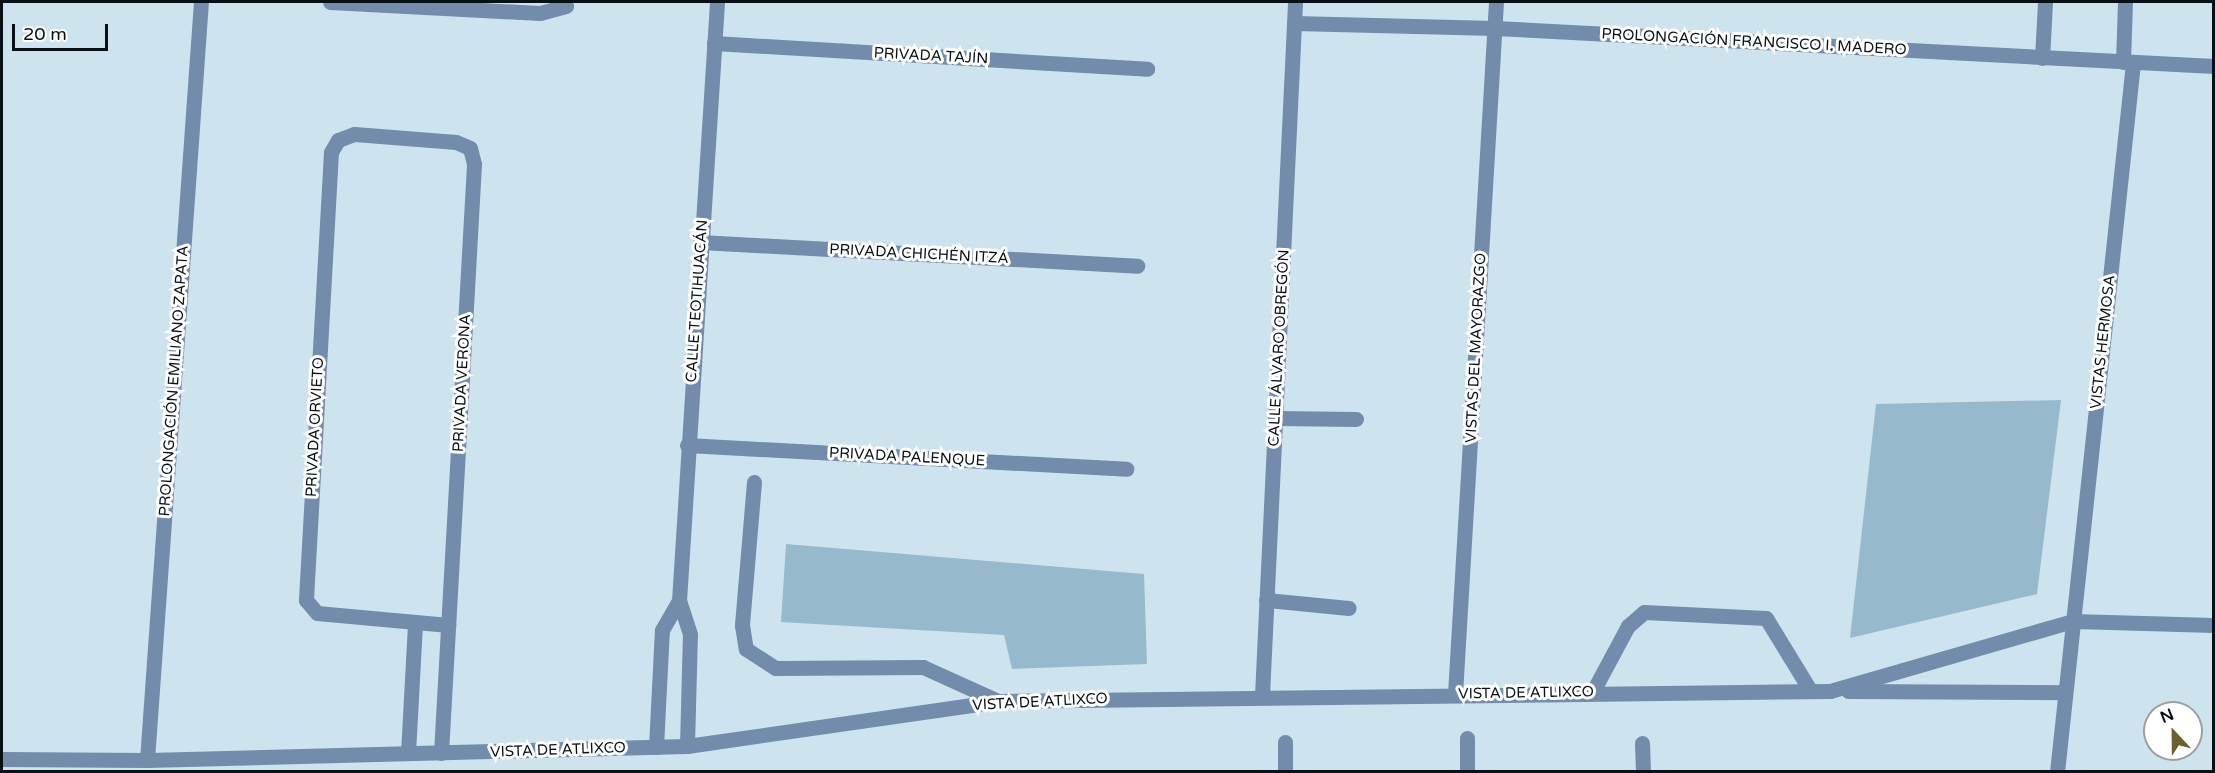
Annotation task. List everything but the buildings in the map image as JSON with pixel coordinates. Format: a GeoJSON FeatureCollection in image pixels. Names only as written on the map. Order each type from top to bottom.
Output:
{"type":"FeatureCollection","features":[{"type":"Feature","properties":{"kind":"street","name":"PROLONGACIÓN EMILIANO ZAPATA"},"geometry":{"type":"LineString","coordinates":[[147,760],[201,2]]}},
{"type":"Feature","properties":{"kind":"street"},"geometry":{"type":"LineString","coordinates":[[330,2],[540,13],[566,6]]}},
{"type":"Feature","properties":{"kind":"street","name":"CALLE TEOTIHUACÁN"},"geometry":{"type":"LineString","coordinates":[[687,746],[690,634],[680,601],[687,444],[717,2]]}},
{"type":"Feature","properties":{"kind":"street","name":"CALLE ÁLVARO OBREGÓN"},"geometry":{"type":"LineString","coordinates":[[1262,695],[1295,2]]}},
{"type":"Feature","properties":{"kind":"street","name":"VISTAS DEL MAYORAZGO"},"geometry":{"type":"LineString","coordinates":[[1455,694],[1496,2]]}},
{"type":"Feature","properties":{"kind":"street"},"geometry":{"type":"LineString","coordinates":[[2042,58],[2045,2]]}},
{"type":"Feature","properties":{"kind":"street","name":"VISTAS HERMOSA"},"geometry":{"type":"LineString","coordinates":[[2057,771],[2128,62],[2125,2]]}},
{"type":"Feature","properties":{"kind":"street","name":"PROLONGACIÓN FRANCISCO I. MADERO"},"geometry":{"type":"LineString","coordinates":[[1294,23],[1495,28],[2214,66]]}},
{"type":"Feature","properties":{"kind":"street","name":"PRIVADA TAJÍN"},"geometry":{"type":"LineString","coordinates":[[714,43],[1147,69]]}},
{"type":"Feature","properties":{"kind":"street","name":"PRIVADA VERONA"},"geometry":{"type":"LineString","coordinates":[[338,140],[354,134],[456,142],[470,148],[474,164],[441,753]]}},
{"type":"Feature","properties":{"kind":"street","name":"PRIVADA ORVIETO"},"geometry":{"type":"LineString","coordinates":[[338,140],[331,152],[306,600],[317,613],[448,625]]}},
{"type":"Feature","properties":{"kind":"street","name":"PRIVADA CHICHÉN ITZÁ"},"geometry":{"type":"LineString","coordinates":[[700,242],[1137,266]]}},
{"type":"Feature","properties":{"kind":"street"},"geometry":{"type":"LineString","coordinates":[[1275,418],[1356,420]]}},
{"type":"Feature","properties":{"kind":"street","name":"PRIVADA PALENQUE"},"geometry":{"type":"LineString","coordinates":[[687,444],[1126,470]]}},
{"type":"Feature","properties":{"kind":"street"},"geometry":{"type":"LineString","coordinates":[[754,482],[742,625],[746,649],[775,668],[923,667],[998,702]]}},
{"type":"Feature","properties":{"kind":"street"},"geometry":{"type":"LineString","coordinates":[[1266,600],[1349,608]]}},
{"type":"Feature","properties":{"kind":"street","name":"CALLE TEOTIHUACÁN"},"geometry":{"type":"LineString","coordinates":[[656,747],[662,630],[680,601]]}},
{"type":"Feature","properties":{"kind":"street"},"geometry":{"type":"LineString","coordinates":[[1592,693],[1628,626],[1644,612],[1766,618],[1810,690]]}},
{"type":"Feature","properties":{"kind":"street","name":"VISTA DE ATLIXCO"},"geometry":{"type":"LineString","coordinates":[[2,759],[147,760],[687,746],[998,702],[1262,695],[1830,690],[2073,621],[2214,625]]}},
{"type":"Feature","properties":{"kind":"street"},"geometry":{"type":"LineString","coordinates":[[408,753],[415,622]]}},
{"type":"Feature","properties":{"kind":"street"},"geometry":{"type":"LineString","coordinates":[[1830,690],[2065,692]]}},
{"type":"Feature","properties":{"kind":"street"},"geometry":{"type":"LineString","coordinates":[[1467,738],[1467,771]]}},
{"type":"Feature","properties":{"kind":"street"},"geometry":{"type":"LineString","coordinates":[[1284,742],[1285,771]]}},
{"type":"Feature","properties":{"kind":"street"},"geometry":{"type":"LineString","coordinates":[[1642,743],[1643,771]]}},
{"type":"Feature","properties":{"kind":"shaded area"},"geometry":{"type":"Polygon","coordinates":[[[2061,400],[2037,594],[1850,638],[1876,404],[2061,400]]]}},
{"type":"Feature","properties":{"kind":"shaded area"},"geometry":{"type":"Polygon","coordinates":[[[786,544],[1144,574],[1147,664],[1012,669],[1004,635],[781,622],[786,544]]]}}]}
